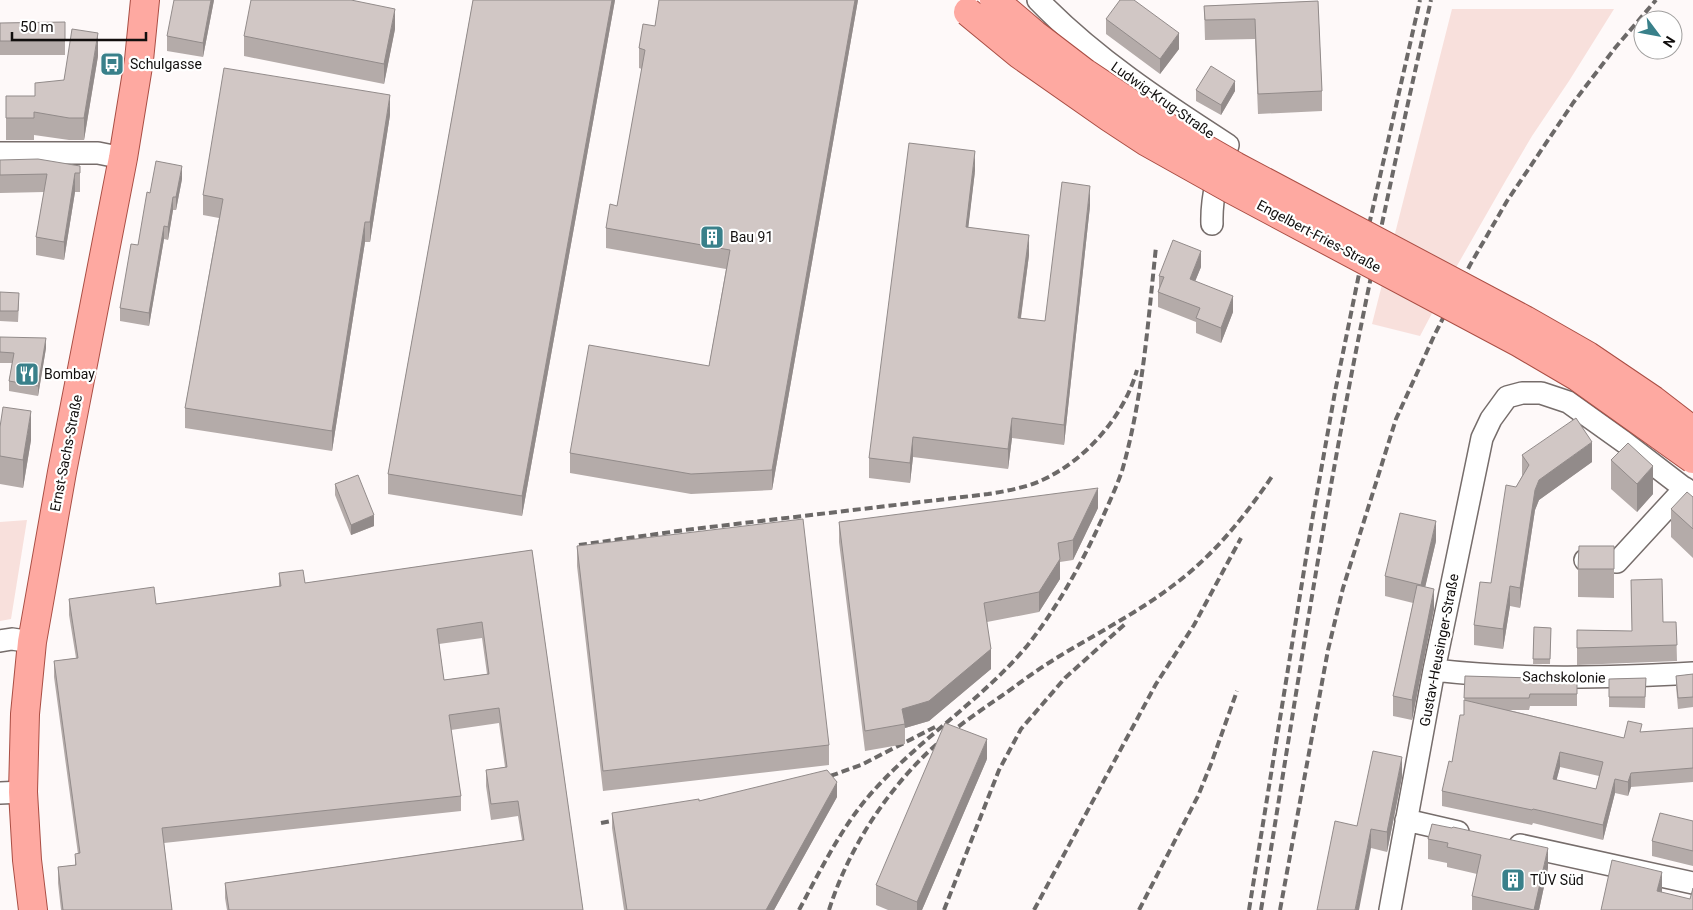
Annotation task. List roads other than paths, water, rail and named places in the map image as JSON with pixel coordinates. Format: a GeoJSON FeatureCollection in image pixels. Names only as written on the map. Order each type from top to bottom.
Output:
{"type":"FeatureCollection","features":[{"type":"Feature","properties":{"kind":"main road","name":"Ernst-Sachs-Straße"},"geometry":{"type":"LineString","coordinates":[[33,910],[27,860],[11,792],[25,714],[32,642],[62,472],[123,158],[139,60],[145,0]]}},
{"type":"Feature","properties":{"kind":"main road","name":"Engelbert-Fries-Straße"},"geometry":{"type":"LineString","coordinates":[[994,0],[1085,73],[1160,123],[1235,166],[1525,320],[1572,347],[1653,400],[1693,431]]}},
{"type":"Feature","properties":{"kind":"main road","name":"Engelbert-Fries-Straße"},"geometry":{"type":"LineString","coordinates":[[961,6],[1019,54],[1109,118],[1147,142],[1231,189],[1520,343],[1578,377],[1693,459]]}},
{"type":"Feature","properties":{"kind":"street","name":"Ludwig-Krug-Straße"},"geometry":{"type":"LineString","coordinates":[[1038,0],[1076,35],[1139,86],[1228,145],[1215,181],[1211,207],[1212,224]]}},
{"type":"Feature","properties":{"kind":"street"},"geometry":{"type":"LineString","coordinates":[[0,153],[98,153],[123,158]]}},
{"type":"Feature","properties":{"kind":"street","name":"Gustav-Heusinger-Straße"},"geometry":{"type":"LineString","coordinates":[[1390,910],[1434,670],[1482,438],[1491,419],[1507,397],[1522,393],[1541,393],[1568,402],[1689,492]]}},
{"type":"Feature","properties":{"kind":"street"},"geometry":{"type":"LineString","coordinates":[[1579,560],[1617,562],[1689,492]]}},
{"type":"Feature","properties":{"kind":"street"},"geometry":{"type":"LineString","coordinates":[[0,641],[12,639],[32,642]]}},
{"type":"Feature","properties":{"kind":"street","name":"Sachskolonie"},"geometry":{"type":"LineString","coordinates":[[1434,670],[1473,675],[1603,677],[1693,672]]}},
{"type":"Feature","properties":{"kind":"street"},"geometry":{"type":"LineString","coordinates":[[1406,820],[1693,883]]}},
{"type":"Feature","properties":{"kind":"railway"},"geometry":{"type":"LineString","coordinates":[[1249,910],[1312,521],[1335,392],[1369,225],[1420,0]]}},
{"type":"Feature","properties":{"kind":"railway"},"geometry":{"type":"LineString","coordinates":[[1261,910],[1319,557],[1357,346],[1431,0]]}},
{"type":"Feature","properties":{"kind":"railway"},"geometry":{"type":"LineString","coordinates":[[1280,910],[1328,650],[1343,588],[1396,419],[1434,336],[1470,265],[1507,201],[1573,103],[1615,48],[1656,0]]}},
{"type":"Feature","properties":{"kind":"railway"},"geometry":{"type":"LineString","coordinates":[[799,910],[839,837],[868,797],[906,758],[969,704],[1009,666],[1038,632],[1077,570],[1115,490],[1129,443],[1144,359],[1156,247]]}},
{"type":"Feature","properties":{"kind":"railway"},"geometry":{"type":"LineString","coordinates":[[579,545],[685,530],[988,494],[1030,485],[1065,467],[1097,440],[1121,407],[1137,370]]}},
{"type":"Feature","properties":{"kind":"railway"},"geometry":{"type":"LineString","coordinates":[[829,910],[845,868],[867,828],[893,791],[923,757],[960,725],[1035,672],[1144,606],[1190,572],[1228,534],[1273,475]]}},
{"type":"Feature","properties":{"kind":"railway"},"geometry":{"type":"LineString","coordinates":[[1034,910],[1156,684],[1194,625],[1241,538]]}},
{"type":"Feature","properties":{"kind":"railway"},"geometry":{"type":"LineString","coordinates":[[944,910],[999,770],[1021,729],[1065,678],[1125,624]]}},
{"type":"Feature","properties":{"kind":"railway"},"geometry":{"type":"LineString","coordinates":[[1139,910],[1198,796],[1237,691]]}},
{"type":"Feature","properties":{"kind":"railway"},"geometry":{"type":"LineString","coordinates":[[819,780],[861,765],[935,727]]}},
{"type":"Feature","properties":{"kind":"railway"},"geometry":{"type":"LineString","coordinates":[[601,823],[626,818]]}},
{"type":"Feature","properties":{"kind":"place","name":"Schulgasse"},"geometry":{"type":"Point","coordinates":[112,64]}},
{"type":"Feature","properties":{"kind":"place","name":"Bau 91"},"geometry":{"type":"Point","coordinates":[712,237]}},
{"type":"Feature","properties":{"kind":"place","name":"Bombay"},"geometry":{"type":"Point","coordinates":[27,374]}},
{"type":"Feature","properties":{"kind":"place","name":"TÜV Süd"},"geometry":{"type":"Point","coordinates":[1513,880]}}]}
